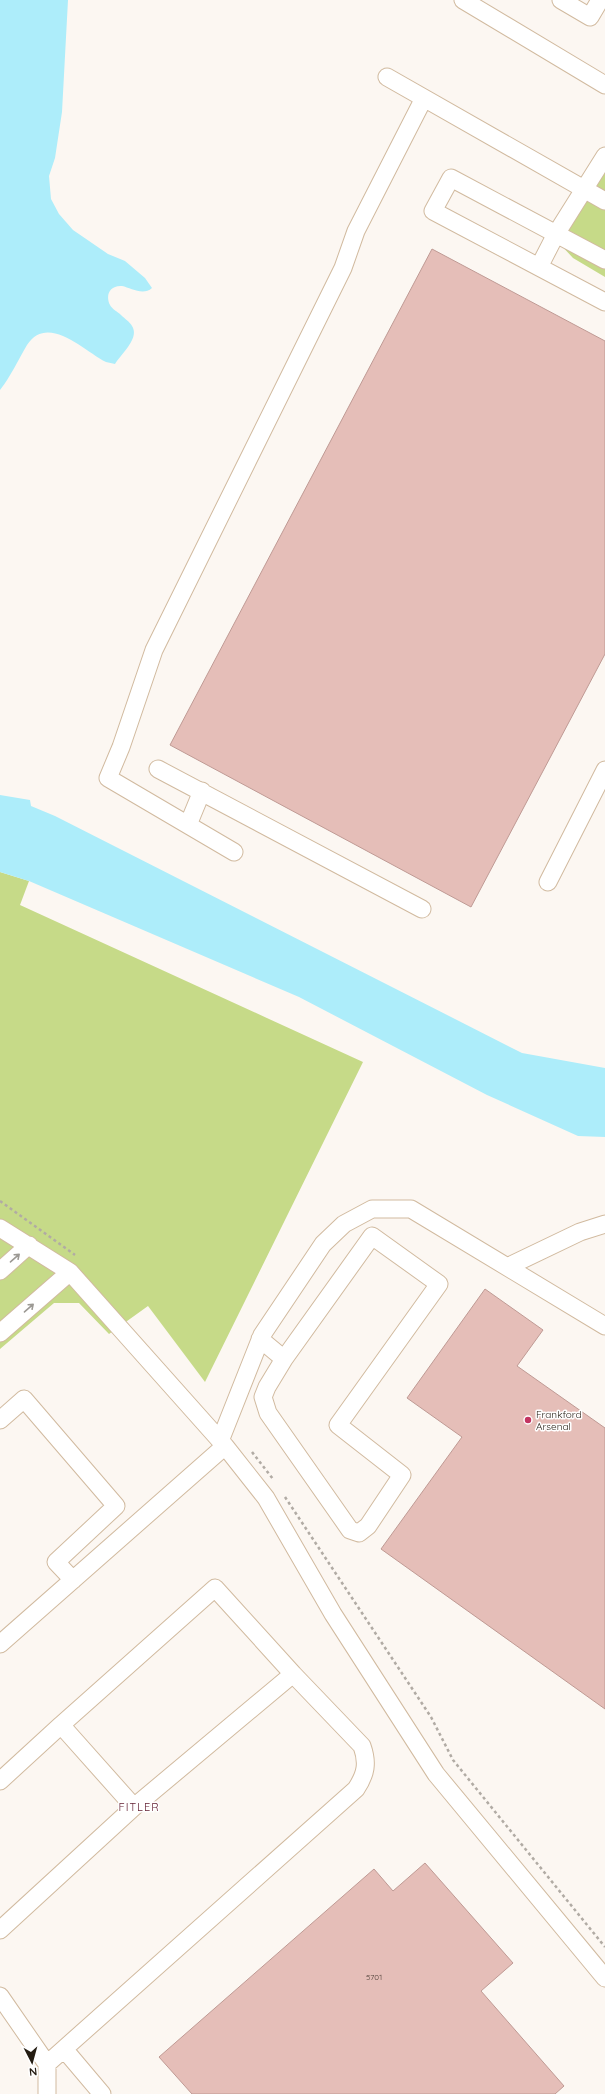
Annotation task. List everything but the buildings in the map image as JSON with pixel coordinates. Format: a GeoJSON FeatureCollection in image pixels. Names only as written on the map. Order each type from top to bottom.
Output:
{"type":"FeatureCollection","features":[{"type":"Feature","properties":{"kind":"lane"},"geometry":{"type":"LineString","coordinates":[[463,0],[605,85]]}},
{"type":"Feature","properties":{"kind":"lane"},"geometry":{"type":"LineString","coordinates":[[561,0],[590,17],[600,0]]}},
{"type":"Feature","properties":{"kind":"lane"},"geometry":{"type":"LineString","coordinates":[[388,76],[605,201]]}},
{"type":"Feature","properties":{"kind":"lane"},"geometry":{"type":"LineString","coordinates":[[234,852],[108,778],[121,747],[154,650],[343,268],[356,231],[424,98]]}},
{"type":"Feature","properties":{"kind":"lane"},"geometry":{"type":"LineString","coordinates":[[539,267],[556,234],[605,156]]}},
{"type":"Feature","properties":{"kind":"lane"},"geometry":{"type":"LineString","coordinates":[[605,260],[451,178],[432,211],[605,302]]}},
{"type":"Feature","properties":{"kind":"lane"},"geometry":{"type":"LineString","coordinates":[[158,769],[422,909]]}},
{"type":"Feature","properties":{"kind":"lane"},"geometry":{"type":"LineString","coordinates":[[548,882],[605,770]]}},
{"type":"Feature","properties":{"kind":"lane"},"geometry":{"type":"LineString","coordinates":[[188,825],[202,791]]}},
{"type":"Feature","properties":{"kind":"lane"},"geometry":{"type":"LineString","coordinates":[[0,1644],[73,1580],[223,1443],[260,1339],[323,1244],[344,1224],[372,1208],[411,1209],[605,1326]]}},
{"type":"Feature","properties":{"kind":"lane"},"geometry":{"type":"LineString","coordinates":[[507,1267],[580,1232],[605,1224]]}},
{"type":"Feature","properties":{"kind":"lane"},"geometry":{"type":"LineString","coordinates":[[0,1228],[70,1272],[223,1443],[266,1498],[333,1614],[436,1774],[605,1978]]}},
{"type":"Feature","properties":{"kind":"lane"},"geometry":{"type":"LineString","coordinates":[[372,1236],[439,1284],[338,1425],[402,1475],[368,1526],[359,1533],[350,1530],[268,1413],[263,1397],[267,1387],[284,1359],[372,1236]]}},
{"type":"Feature","properties":{"kind":"lane"},"geometry":{"type":"LineString","coordinates":[[0,1271],[29,1245]]}},
{"type":"Feature","properties":{"kind":"lane"},"geometry":{"type":"LineString","coordinates":[[0,1333],[70,1272]]}},
{"type":"Feature","properties":{"kind":"lane"},"geometry":{"type":"LineString","coordinates":[[260,1339],[284,1359]]}},
{"type":"Feature","properties":{"kind":"lane"},"geometry":{"type":"LineString","coordinates":[[0,1420],[24,1399],[116,1506],[56,1562],[73,1580]]}},
{"type":"Feature","properties":{"kind":"lane"},"geometry":{"type":"LineString","coordinates":[[0,1781],[215,1588],[293,1674],[362,1746],[366,1757],[366,1768],[356,1789],[47,2064]]}},
{"type":"Feature","properties":{"kind":"lane"},"geometry":{"type":"LineString","coordinates":[[0,1930],[134,1807],[293,1674]]}},
{"type":"Feature","properties":{"kind":"lane"},"geometry":{"type":"LineString","coordinates":[[61,1725],[134,1807]]}},
{"type":"Feature","properties":{"kind":"lane"},"geometry":{"type":"LineString","coordinates":[[0,1996],[47,2064],[47,2094]]}},
{"type":"Feature","properties":{"kind":"lane"},"geometry":{"type":"LineString","coordinates":[[64,2049],[102,2094]]}},
{"type":"Feature","properties":{"kind":"path"},"geometry":{"type":"LineString","coordinates":[[250,1450],[277,1485]]}},
{"type":"Feature","properties":{"kind":"path"},"geometry":{"type":"LineString","coordinates":[[281,1491],[431,1717],[453,1760],[605,1947]]}},
{"type":"Feature","properties":{"kind":"green space"},"geometry":{"type":"Polygon","coordinates":[[[605,159],[605,277],[573,258],[559,243],[605,159]]]}},
{"type":"Feature","properties":{"kind":"green space"},"geometry":{"type":"Polygon","coordinates":[[[0,872],[29,881],[20,905],[363,1062],[205,1382],[148,1306],[109,1334],[79,1303],[54,1303],[0,1349],[0,872]]]}},
{"type":"Feature","properties":{"kind":"water"},"geometry":{"type":"Polygon","coordinates":[[[0,0],[68,0],[62,112],[55,158],[49,176],[51,199],[59,214],[73,230],[108,254],[125,261],[145,278],[152,288],[145,291],[137,291],[118,286],[114,287],[108,294],[110,305],[130,323],[134,331],[132,341],[115,364],[106,362],[66,337],[55,333],[45,333],[36,336],[27,345],[11,374],[0,390],[0,0]]]}},
{"type":"Feature","properties":{"kind":"water"},"geometry":{"type":"Polygon","coordinates":[[[0,795],[30,800],[31,806],[55,816],[522,1053],[605,1068],[605,1137],[578,1136],[487,1095],[299,997],[29,881],[0,872],[0,795]]]}},
{"type":"Feature","properties":{"kind":"place","name":"Frankford Arsenal"},"geometry":{"type":"Point","coordinates":[528,1420]}},
{"type":"Feature","properties":{"kind":"district","name":"FITLER"},"geometry":{"type":"Point","coordinates":[139,1807]}}]}
